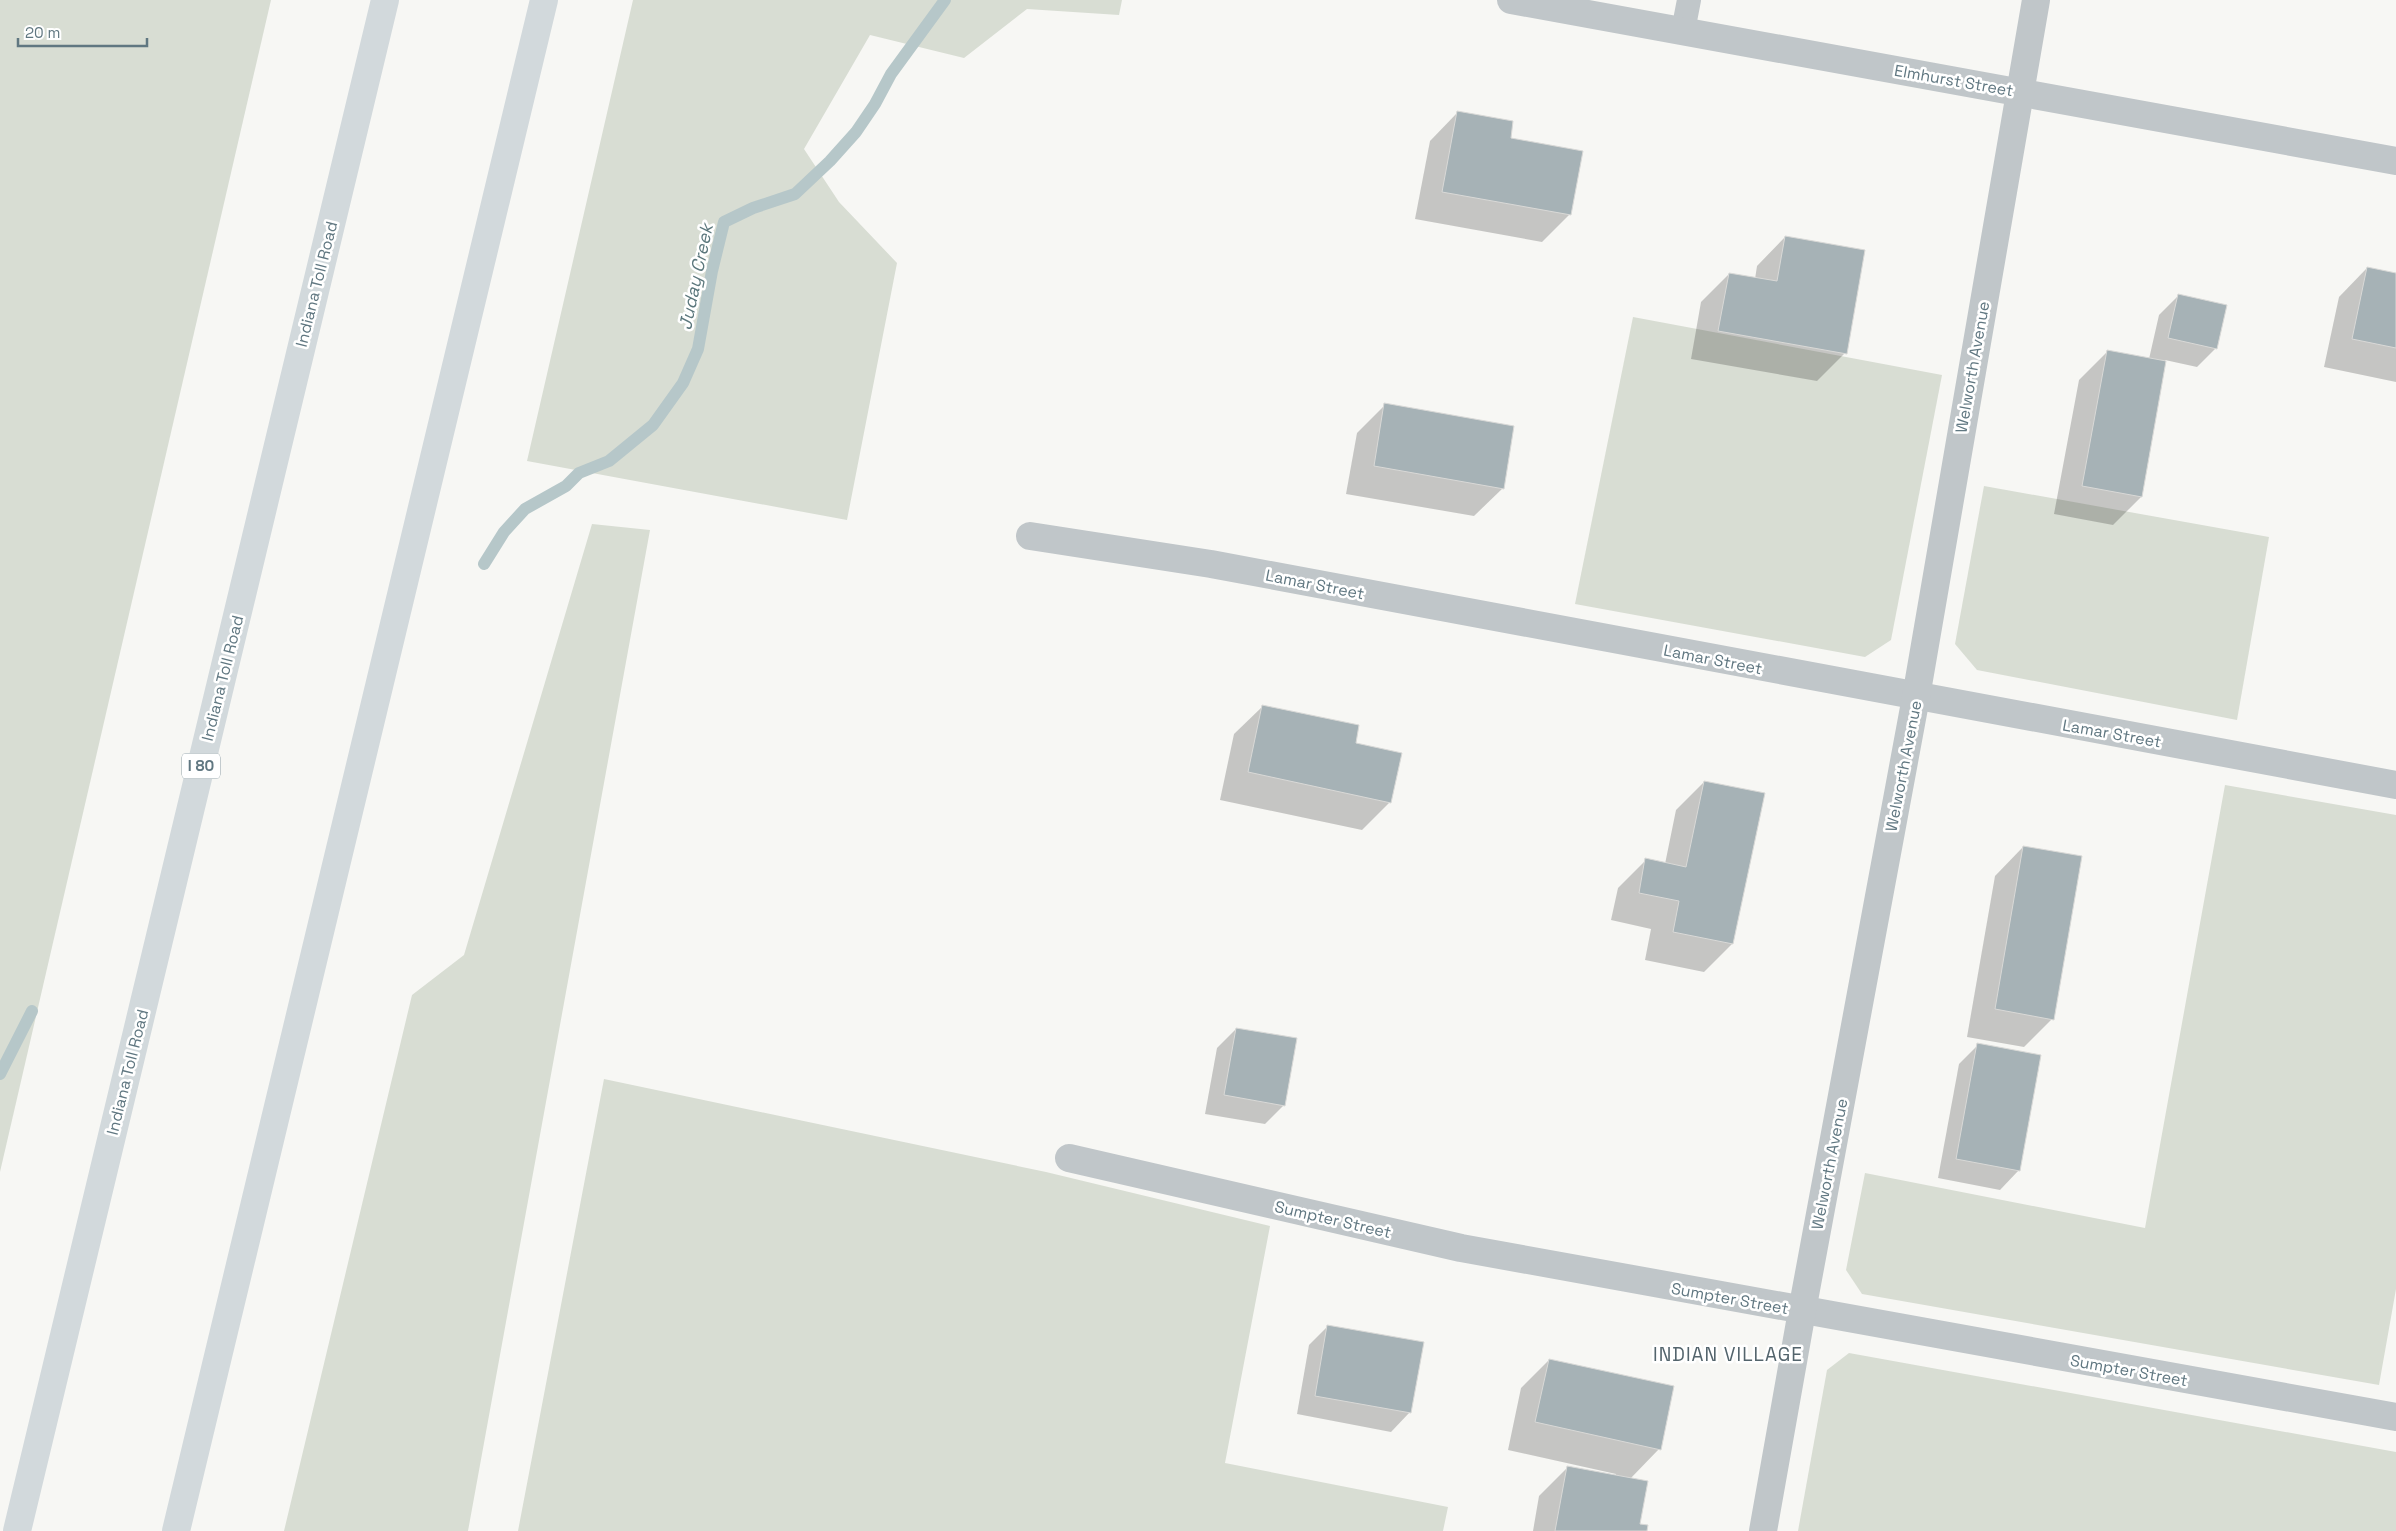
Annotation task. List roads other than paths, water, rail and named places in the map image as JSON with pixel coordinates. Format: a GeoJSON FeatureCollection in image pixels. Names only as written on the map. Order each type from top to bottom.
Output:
{"type":"FeatureCollection","features":[{"type":"Feature","properties":{"kind":"highway","name":"Indiana Toll Road"},"geometry":{"type":"LineString","coordinates":[[17,1531],[385,0]]}},
{"type":"Feature","properties":{"kind":"highway"},"geometry":{"type":"LineString","coordinates":[[176,1531],[544,0]]}},
{"type":"Feature","properties":{"kind":"street","name":"Elmhurst Street"},"geometry":{"type":"LineString","coordinates":[[1511,0],[2396,161]]}},
{"type":"Feature","properties":{"kind":"street","name":"Welworth Avenue"},"geometry":{"type":"LineString","coordinates":[[1763,1531],[1916,697],[2036,0]]}},
{"type":"Feature","properties":{"kind":"street","name":"Lamar Street"},"geometry":{"type":"LineString","coordinates":[[1030,536],[1211,564],[2396,785]]}},
{"type":"Feature","properties":{"kind":"street","name":"Sumpter Street"},"geometry":{"type":"LineString","coordinates":[[1069,1158],[1461,1248],[2396,1417]]}},
{"type":"Feature","properties":{"kind":"lane"},"geometry":{"type":"LineString","coordinates":[[1683,31],[1689,0]]}},
{"type":"Feature","properties":{"kind":"waterway","name":"Juday Creek"},"geometry":{"type":"LineString","coordinates":[[484,564],[504,532],[525,509],[566,486],[579,473],[609,461],[653,425],[683,383],[698,349],[712,271],[724,222],[753,208],[795,194],[830,161],[856,132],[875,104],[891,74],[945,0]]}},
{"type":"Feature","properties":{"kind":"waterway","name":"Juday Creek"},"geometry":{"type":"LineString","coordinates":[[0,1074],[32,1011]]}},
{"type":"Feature","properties":{"kind":"district","name":"INDIAN VILLAGE"},"geometry":{"type":"Point","coordinates":[1728,1354]}}]}
